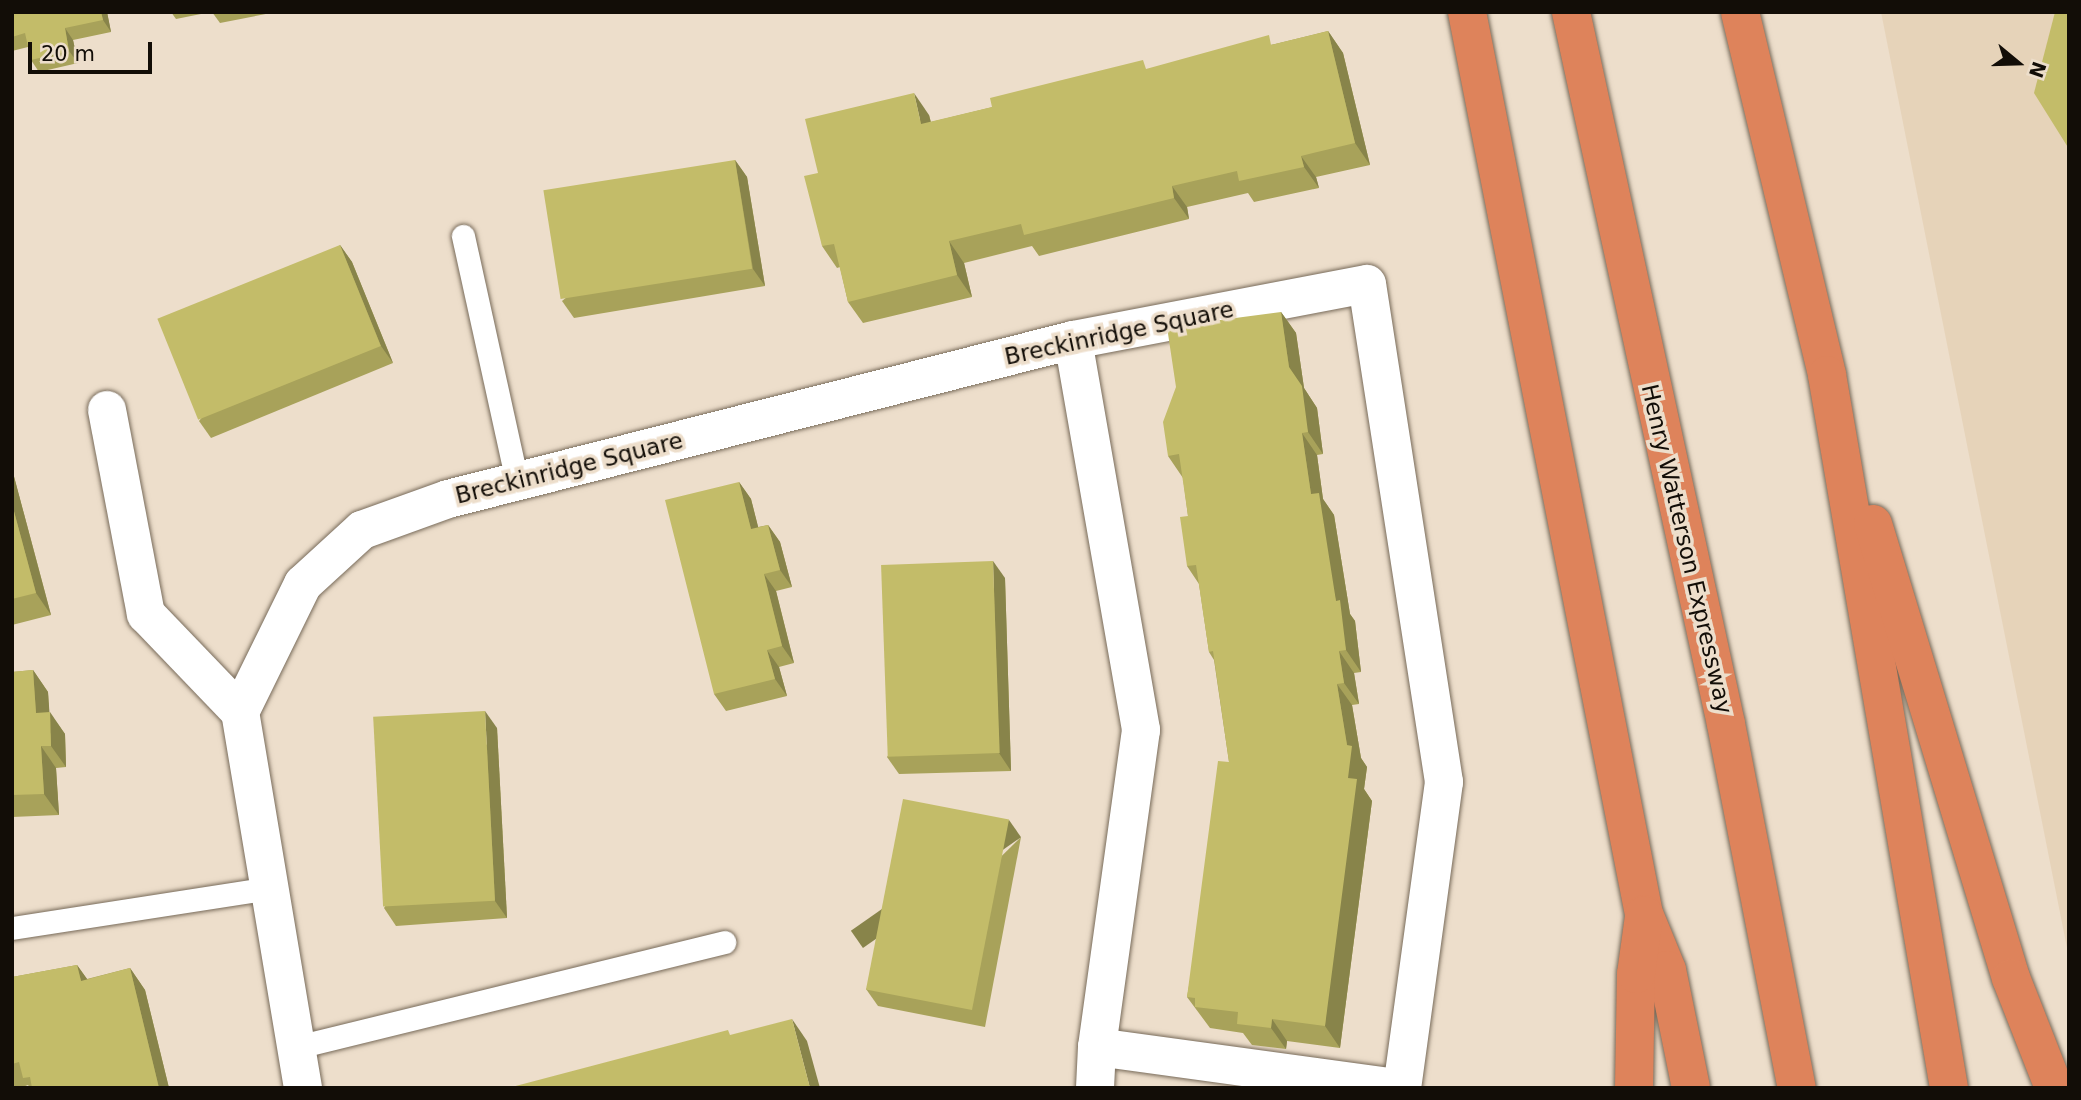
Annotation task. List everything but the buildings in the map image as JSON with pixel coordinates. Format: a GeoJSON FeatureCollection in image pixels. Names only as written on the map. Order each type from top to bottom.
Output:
{"type":"FeatureCollection","features":[{"type":"Feature","properties":{"kind":"highway"},"geometry":{"type":"LineString","coordinates":[[1467,12],[1644,914],[1667,970],[1691,1088]]}},
{"type":"Feature","properties":{"kind":"highway","name":"Henry Watterson Expressway"},"geometry":{"type":"LineString","coordinates":[[1571,12],[1726,724],[1797,1088]]}},
{"type":"Feature","properties":{"kind":"highway"},"geometry":{"type":"LineString","coordinates":[[1740,12],[1827,375],[2011,978],[2054,1088]]}},
{"type":"Feature","properties":{"kind":"highway"},"geometry":{"type":"LineString","coordinates":[[1827,375],[1949,1088]]}},
{"type":"Feature","properties":{"kind":"highway"},"geometry":{"type":"LineString","coordinates":[[1634,1088],[1636,974],[1644,914]]}},
{"type":"Feature","properties":{"kind":"street","name":"Breckinridge Square"},"geometry":{"type":"LineString","coordinates":[[240,712],[303,584],[362,530],[448,499],[1073,340],[1367,284],[1444,782],[1402,1088]]}},
{"type":"Feature","properties":{"kind":"street"},"geometry":{"type":"LineString","coordinates":[[1073,340],[1141,730],[1097,1047],[1095,1088]]}},
{"type":"Feature","properties":{"kind":"street"},"geometry":{"type":"LineString","coordinates":[[107,410],[146,614],[240,712],[303,1088]]}},
{"type":"Feature","properties":{"kind":"street"},"geometry":{"type":"LineString","coordinates":[[1097,1047],[1395,1088]]}},
{"type":"Feature","properties":{"kind":"lane"},"geometry":{"type":"LineString","coordinates":[[463,236],[517,481]]}},
{"type":"Feature","properties":{"kind":"lane"},"geometry":{"type":"LineString","coordinates":[[12,928],[271,888]]}},
{"type":"Feature","properties":{"kind":"lane"},"geometry":{"type":"LineString","coordinates":[[297,1047],[724,942]]}},
{"type":"Feature","properties":{"kind":"shaded area"},"geometry":{"type":"Polygon","coordinates":[[[1881,12],[2069,12],[2069,958],[1881,12]]]}}]}
